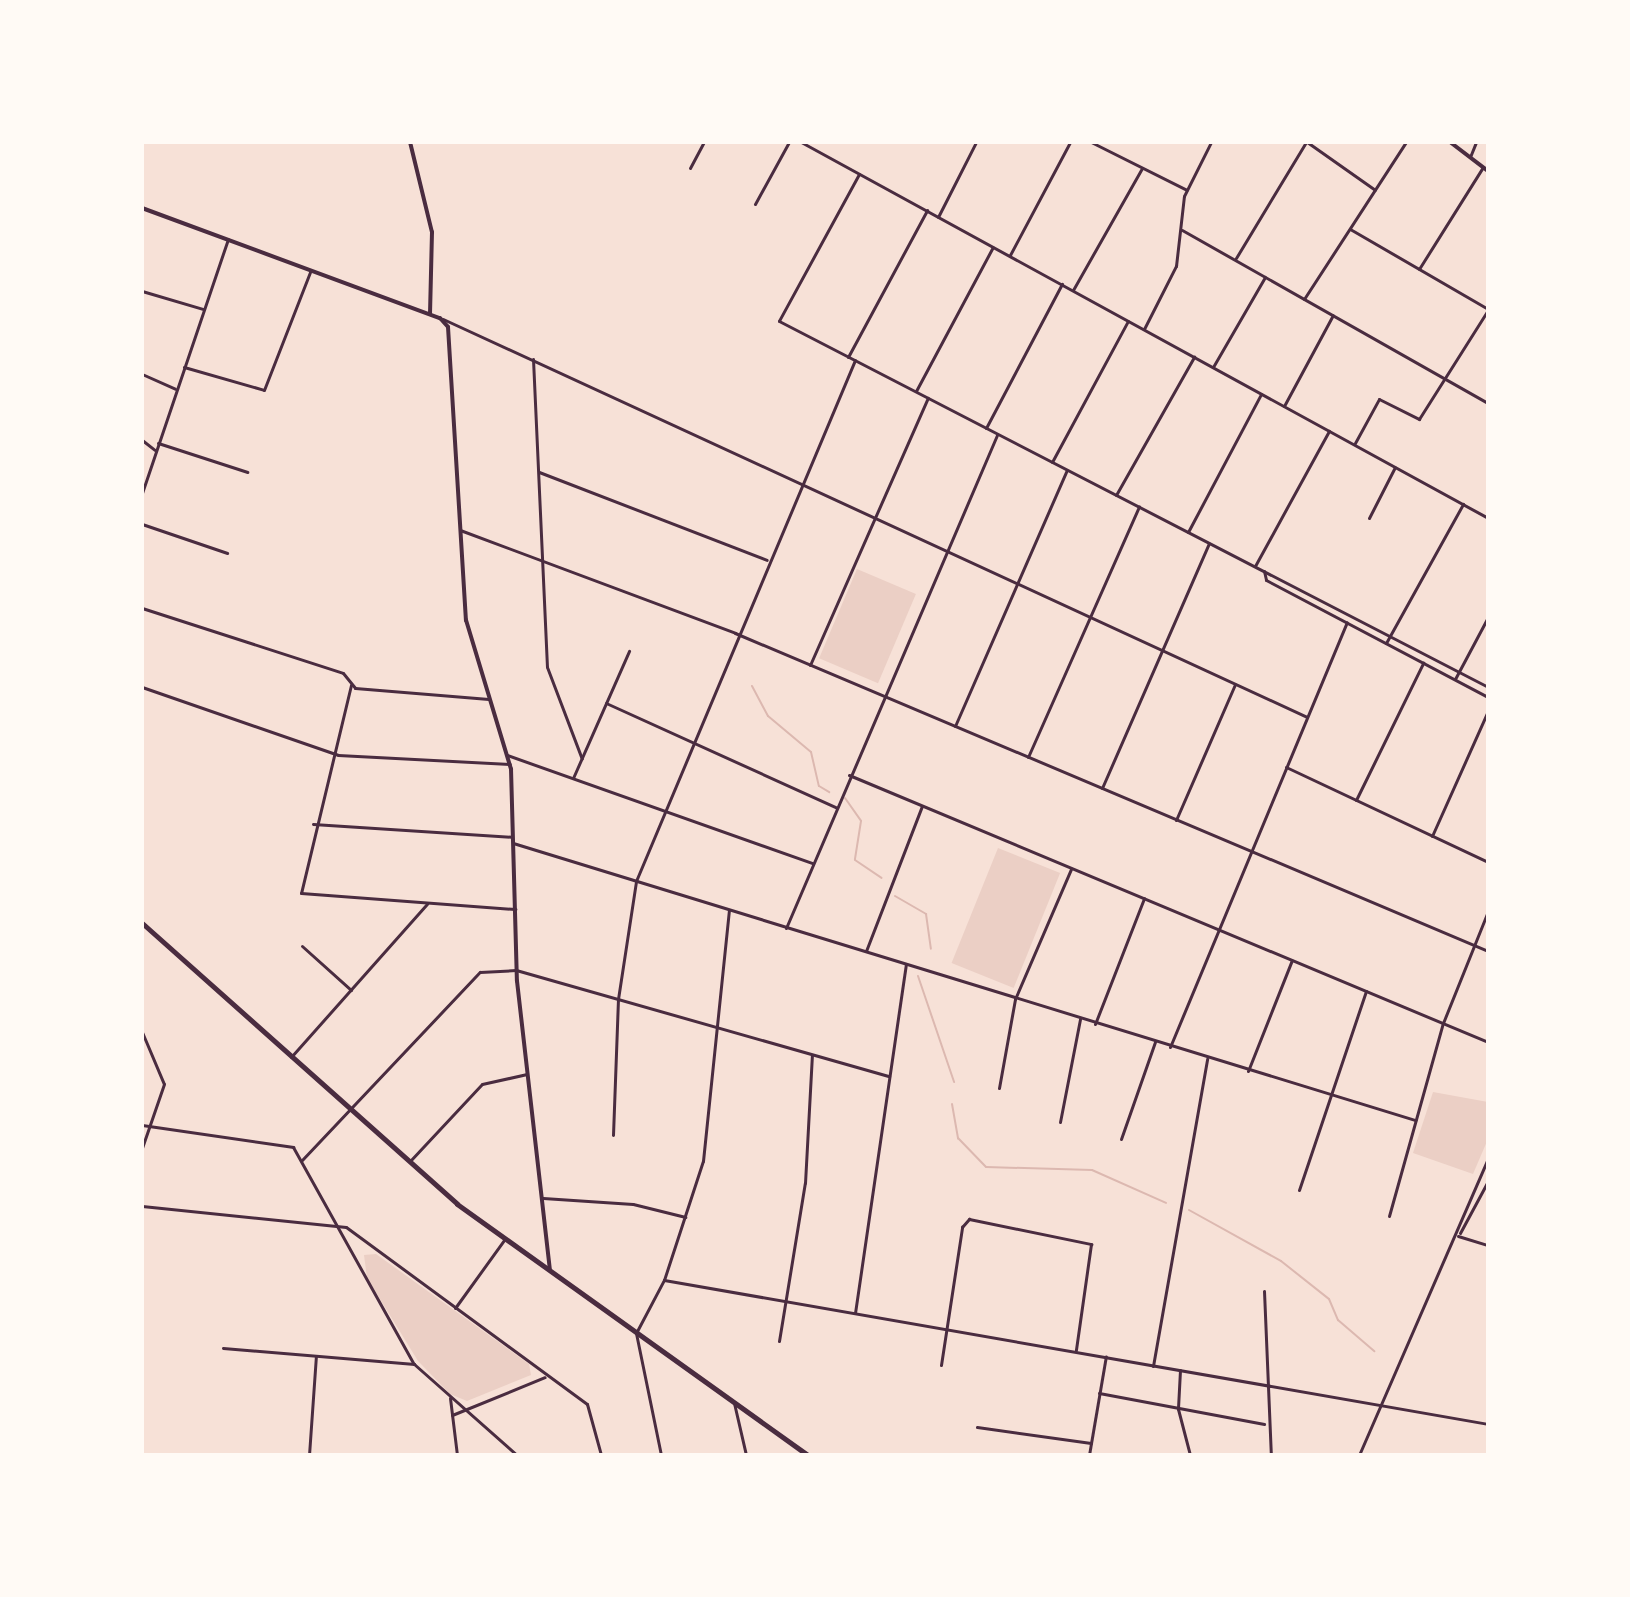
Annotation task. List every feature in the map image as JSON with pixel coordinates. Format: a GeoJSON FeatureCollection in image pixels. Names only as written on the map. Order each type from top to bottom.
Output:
{"type":"FeatureCollection","features":[{"type":"Feature","properties":{"kind":"main road"},"geometry":{"type":"LineString","coordinates":[[142,923],[408,1163],[504,1239],[807,1455]]}},
{"type":"Feature","properties":{"kind":"street"},"geometry":{"type":"LineString","coordinates":[[410,142],[432,232],[430,314]]}},
{"type":"Feature","properties":{"kind":"street"},"geometry":{"type":"LineString","coordinates":[[690,168],[704,142]]}},
{"type":"Feature","properties":{"kind":"street"},"geometry":{"type":"LineString","coordinates":[[755,204],[789,142]]}},
{"type":"Feature","properties":{"kind":"street"},"geometry":{"type":"LineString","coordinates":[[801,142],[1488,518]]}},
{"type":"Feature","properties":{"kind":"street"},"geometry":{"type":"LineString","coordinates":[[938,217],[976,142]]}},
{"type":"Feature","properties":{"kind":"street"},"geometry":{"type":"LineString","coordinates":[[1010,255],[1070,142]]}},
{"type":"Feature","properties":{"kind":"street"},"geometry":{"type":"LineString","coordinates":[[1092,142],[1187,190]]}},
{"type":"Feature","properties":{"kind":"street"},"geometry":{"type":"LineString","coordinates":[[1144,329],[1176,266],[1187,190],[1211,142]]}},
{"type":"Feature","properties":{"kind":"street"},"geometry":{"type":"LineString","coordinates":[[1235,260],[1307,142],[1375,190]]}},
{"type":"Feature","properties":{"kind":"street"},"geometry":{"type":"LineString","coordinates":[[1304,299],[1406,142]]}},
{"type":"Feature","properties":{"kind":"street"},"geometry":{"type":"LineString","coordinates":[[1419,269],[1486,169],[1450,142]]}},
{"type":"Feature","properties":{"kind":"street"},"geometry":{"type":"LineString","coordinates":[[1470,157],[1476,142]]}},
{"type":"Feature","properties":{"kind":"street"},"geometry":{"type":"LineString","coordinates":[[1073,290],[1142,168]]}},
{"type":"Feature","properties":{"kind":"street"},"geometry":{"type":"LineString","coordinates":[[859,174],[779,321],[1488,687]]}},
{"type":"Feature","properties":{"kind":"street"},"geometry":{"type":"LineString","coordinates":[[142,208],[440,318],[1307,717]]}},
{"type":"Feature","properties":{"kind":"street"},"geometry":{"type":"LineString","coordinates":[[848,357],[927,210]]}},
{"type":"Feature","properties":{"kind":"street"},"geometry":{"type":"LineString","coordinates":[[1350,229],[1488,310],[1419,419],[1379,399],[1354,444]]}},
{"type":"Feature","properties":{"kind":"street"},"geometry":{"type":"LineString","coordinates":[[1182,230],[1488,403]]}},
{"type":"Feature","properties":{"kind":"street"},"geometry":{"type":"LineString","coordinates":[[142,493],[228,239]]}},
{"type":"Feature","properties":{"kind":"street"},"geometry":{"type":"LineString","coordinates":[[916,391],[993,247]]}},
{"type":"Feature","properties":{"kind":"street"},"geometry":{"type":"LineString","coordinates":[[184,367],[264,390],[311,269]]}},
{"type":"Feature","properties":{"kind":"street"},"geometry":{"type":"LineString","coordinates":[[1213,367],[1265,277]]}},
{"type":"Feature","properties":{"kind":"street"},"geometry":{"type":"LineString","coordinates":[[986,428],[1062,284]]}},
{"type":"Feature","properties":{"kind":"street"},"geometry":{"type":"LineString","coordinates":[[142,291],[204,309]]}},
{"type":"Feature","properties":{"kind":"street"},"geometry":{"type":"LineString","coordinates":[[1284,406],[1333,315]]}},
{"type":"Feature","properties":{"kind":"street"},"geometry":{"type":"LineString","coordinates":[[440,318],[451,338],[466,620],[510,764],[516,970],[550,1270]]}},
{"type":"Feature","properties":{"kind":"street"},"geometry":{"type":"LineString","coordinates":[[1052,462],[1128,320]]}},
{"type":"Feature","properties":{"kind":"street"},"geometry":{"type":"LineString","coordinates":[[1116,495],[1194,357]]}},
{"type":"Feature","properties":{"kind":"street"},"geometry":{"type":"LineString","coordinates":[[533,359],[547,667],[582,759]]}},
{"type":"Feature","properties":{"kind":"street"},"geometry":{"type":"LineString","coordinates":[[613,1135],[618,999],[636,881],[735,633],[855,360]]}},
{"type":"Feature","properties":{"kind":"street"},"geometry":{"type":"LineString","coordinates":[[142,374],[175,389]]}},
{"type":"Feature","properties":{"kind":"street"},"geometry":{"type":"LineString","coordinates":[[1188,532],[1261,394]]}},
{"type":"Feature","properties":{"kind":"street"},"geometry":{"type":"LineString","coordinates":[[810,665],[872,516],[928,398]]}},
{"type":"Feature","properties":{"kind":"street"},"geometry":{"type":"LineString","coordinates":[[1255,566],[1329,431]]}},
{"type":"Feature","properties":{"kind":"street"},"geometry":{"type":"LineString","coordinates":[[786,928],[882,695],[997,434]]}},
{"type":"Feature","properties":{"kind":"street"},"geometry":{"type":"LineString","coordinates":[[142,440],[155,450]]}},
{"type":"Feature","properties":{"kind":"street"},"geometry":{"type":"LineString","coordinates":[[158,443],[247,472]]}},
{"type":"Feature","properties":{"kind":"street"},"geometry":{"type":"LineString","coordinates":[[1369,518],[1395,467]]}},
{"type":"Feature","properties":{"kind":"street"},"geometry":{"type":"LineString","coordinates":[[955,726],[1067,470]]}},
{"type":"Feature","properties":{"kind":"street"},"geometry":{"type":"LineString","coordinates":[[538,472],[767,560]]}},
{"type":"Feature","properties":{"kind":"street"},"geometry":{"type":"LineString","coordinates":[[1386,643],[1463,504]]}},
{"type":"Feature","properties":{"kind":"street"},"geometry":{"type":"LineString","coordinates":[[1028,757],[1139,506]]}},
{"type":"Feature","properties":{"kind":"street"},"geometry":{"type":"LineString","coordinates":[[142,524],[227,553]]}},
{"type":"Feature","properties":{"kind":"street"},"geometry":{"type":"LineString","coordinates":[[460,530],[735,633],[1488,951]]}},
{"type":"Feature","properties":{"kind":"street"},"geometry":{"type":"LineString","coordinates":[[1101,788],[1209,543]]}},
{"type":"Feature","properties":{"kind":"street"},"geometry":{"type":"LineString","coordinates":[[1264,571],[1266,580],[1488,697]]}},
{"type":"Feature","properties":{"kind":"street"},"geometry":{"type":"LineString","coordinates":[[142,608],[343,673],[351,685]]}},
{"type":"Feature","properties":{"kind":"street"},"geometry":{"type":"LineString","coordinates":[[1455,679],[1488,617]]}},
{"type":"Feature","properties":{"kind":"street"},"geometry":{"type":"LineString","coordinates":[[1170,1047],[1249,851],[1347,622]]}},
{"type":"Feature","properties":{"kind":"street"},"geometry":{"type":"LineString","coordinates":[[573,778],[629,651]]}},
{"type":"Feature","properties":{"kind":"street"},"geometry":{"type":"LineString","coordinates":[[1356,800],[1423,663]]}},
{"type":"Feature","properties":{"kind":"street"},"geometry":{"type":"LineString","coordinates":[[1176,820],[1235,684]]}},
{"type":"Feature","properties":{"kind":"street"},"geometry":{"type":"LineString","coordinates":[[351,685],[489,699]]}},
{"type":"Feature","properties":{"kind":"street"},"geometry":{"type":"LineString","coordinates":[[351,685],[312,824],[301,893],[515,909]]}},
{"type":"Feature","properties":{"kind":"street"},"geometry":{"type":"LineString","coordinates":[[142,687],[331,751],[510,764]]}},
{"type":"Feature","properties":{"kind":"street"},"geometry":{"type":"LineString","coordinates":[[606,703],[835,807]]}},
{"type":"Feature","properties":{"kind":"street"},"geometry":{"type":"LineString","coordinates":[[1432,836],[1488,711]]}},
{"type":"Feature","properties":{"kind":"street"},"geometry":{"type":"LineString","coordinates":[[507,755],[812,863]]}},
{"type":"Feature","properties":{"kind":"street"},"geometry":{"type":"LineString","coordinates":[[1286,767],[1488,862]]}},
{"type":"Feature","properties":{"kind":"street"},"geometry":{"type":"LineString","coordinates":[[849,775],[1488,1042]]}},
{"type":"Feature","properties":{"kind":"street"},"geometry":{"type":"LineString","coordinates":[[865,952],[922,806]]}},
{"type":"Feature","properties":{"kind":"street"},"geometry":{"type":"LineString","coordinates":[[312,824],[512,837]]}},
{"type":"Feature","properties":{"kind":"street"},"geometry":{"type":"LineString","coordinates":[[513,843],[1415,1120]]}},
{"type":"Feature","properties":{"kind":"street"},"geometry":{"type":"LineString","coordinates":[[999,1088],[1015,999],[1071,868]]}},
{"type":"Feature","properties":{"kind":"street"},"geometry":{"type":"LineString","coordinates":[[1095,1024],[1144,898]]}},
{"type":"Feature","properties":{"kind":"street"},"geometry":{"type":"LineString","coordinates":[[291,1057],[427,904]]}},
{"type":"Feature","properties":{"kind":"street"},"geometry":{"type":"LineString","coordinates":[[661,1455],[636,1333],[664,1280],[703,1161],[712,1026],[729,910]]}},
{"type":"Feature","properties":{"kind":"street"},"geometry":{"type":"LineString","coordinates":[[1389,1216],[1443,1023],[1488,911]]}},
{"type":"Feature","properties":{"kind":"street"},"geometry":{"type":"LineString","coordinates":[[302,946],[351,990]]}},
{"type":"Feature","properties":{"kind":"street"},"geometry":{"type":"LineString","coordinates":[[1248,1071],[1292,960]]}},
{"type":"Feature","properties":{"kind":"street"},"geometry":{"type":"LineString","coordinates":[[855,1313],[906,965]]}},
{"type":"Feature","properties":{"kind":"street"},"geometry":{"type":"LineString","coordinates":[[302,1160],[468,978],[516,970],[889,1076]]}},
{"type":"Feature","properties":{"kind":"street"},"geometry":{"type":"LineString","coordinates":[[1299,1190],[1328,1095],[1366,991]]}},
{"type":"Feature","properties":{"kind":"street"},"geometry":{"type":"LineString","coordinates":[[1060,1122],[1080,1019]]}},
{"type":"Feature","properties":{"kind":"street"},"geometry":{"type":"LineString","coordinates":[[142,1032],[164,1084],[142,1148]]}},
{"type":"Feature","properties":{"kind":"street"},"geometry":{"type":"LineString","coordinates":[[1121,1139],[1155,1042]]}},
{"type":"Feature","properties":{"kind":"street"},"geometry":{"type":"LineString","coordinates":[[779,1341],[805,1183],[812,1054]]}},
{"type":"Feature","properties":{"kind":"street"},"geometry":{"type":"LineString","coordinates":[[1153,1366],[1207,1058]]}},
{"type":"Feature","properties":{"kind":"street"},"geometry":{"type":"LineString","coordinates":[[408,1163],[482,1084],[527,1074]]}},
{"type":"Feature","properties":{"kind":"street"},"geometry":{"type":"LineString","coordinates":[[142,1125],[282,1143],[302,1160],[414,1364],[517,1455]]}},
{"type":"Feature","properties":{"kind":"street"},"geometry":{"type":"LineString","coordinates":[[1359,1455],[1459,1235],[1488,1158]]}},
{"type":"Feature","properties":{"kind":"street"},"geometry":{"type":"LineString","coordinates":[[1459,1235],[1488,1181]]}},
{"type":"Feature","properties":{"kind":"street"},"geometry":{"type":"LineString","coordinates":[[543,1198],[633,1204],[685,1217]]}},
{"type":"Feature","properties":{"kind":"street"},"geometry":{"type":"LineString","coordinates":[[142,1206],[336,1225],[587,1404],[601,1455]]}},
{"type":"Feature","properties":{"kind":"street"},"geometry":{"type":"LineString","coordinates":[[941,1365],[962,1227],[973,1219],[1091,1244],[1076,1350]]}},
{"type":"Feature","properties":{"kind":"street"},"geometry":{"type":"LineString","coordinates":[[1459,1235],[1488,1245]]}},
{"type":"Feature","properties":{"kind":"street"},"geometry":{"type":"LineString","coordinates":[[455,1308],[504,1239]]}},
{"type":"Feature","properties":{"kind":"street"},"geometry":{"type":"LineString","coordinates":[[664,1280],[1488,1424]]}},
{"type":"Feature","properties":{"kind":"street"},"geometry":{"type":"LineString","coordinates":[[1264,1291],[1264,1424],[1271,1455]]}},
{"type":"Feature","properties":{"kind":"street"},"geometry":{"type":"LineString","coordinates":[[223,1348],[414,1364]]}},
{"type":"Feature","properties":{"kind":"street"},"geometry":{"type":"LineString","coordinates":[[309,1455],[316,1356]]}},
{"type":"Feature","properties":{"kind":"street"},"geometry":{"type":"LineString","coordinates":[[1089,1455],[1106,1356]]}},
{"type":"Feature","properties":{"kind":"street"},"geometry":{"type":"LineString","coordinates":[[1180,1370],[1178,1409],[1190,1455]]}},
{"type":"Feature","properties":{"kind":"street"},"geometry":{"type":"LineString","coordinates":[[452,1415],[546,1376]]}},
{"type":"Feature","properties":{"kind":"street"},"geometry":{"type":"LineString","coordinates":[[1099,1393],[1264,1424]]}},
{"type":"Feature","properties":{"kind":"street"},"geometry":{"type":"LineString","coordinates":[[450,1398],[457,1455]]}},
{"type":"Feature","properties":{"kind":"street"},"geometry":{"type":"LineString","coordinates":[[734,1403],[746,1455]]}},
{"type":"Feature","properties":{"kind":"street"},"geometry":{"type":"LineString","coordinates":[[977,1427],[1091,1443]]}},
{"type":"Feature","properties":{"kind":"shaded area"},"geometry":{"type":"Polygon","coordinates":[[[857,569],[916,594],[878,683],[819,658],[857,569]]]}},
{"type":"Feature","properties":{"kind":"shaded area"},"geometry":{"type":"Polygon","coordinates":[[[998,848],[1060,873],[1014,988],[952,963],[998,848]]]}},
{"type":"Feature","properties":{"kind":"shaded area"},"geometry":{"type":"Polygon","coordinates":[[[1433,1092],[1488,1102],[1488,1139],[1473,1174],[1413,1153],[1433,1092]]]}},
{"type":"Feature","properties":{"kind":"shaded area"},"geometry":{"type":"Polygon","coordinates":[[[376,1254],[529,1364],[531,1375],[467,1401],[450,1394],[418,1361],[367,1278],[364,1255],[376,1254]]]}},
{"type":"Feature","properties":{"kind":"waterway"},"geometry":{"type":"LineString","coordinates":[[752,686],[768,716],[811,752],[819,786],[829,792]]}},
{"type":"Feature","properties":{"kind":"waterway"},"geometry":{"type":"LineString","coordinates":[[845,798],[861,821],[855,860],[882,878]]}},
{"type":"Feature","properties":{"kind":"waterway"},"geometry":{"type":"LineString","coordinates":[[895,896],[926,914],[931,949]]}},
{"type":"Feature","properties":{"kind":"waterway"},"geometry":{"type":"LineString","coordinates":[[918,976],[954,1082]]}},
{"type":"Feature","properties":{"kind":"waterway"},"geometry":{"type":"LineString","coordinates":[[952,1104],[958,1138],[986,1167],[1092,1170],[1166,1203]]}},
{"type":"Feature","properties":{"kind":"waterway"},"geometry":{"type":"LineString","coordinates":[[1189,1210],[1281,1261],[1329,1299],[1338,1320],[1374,1351]]}}]}
